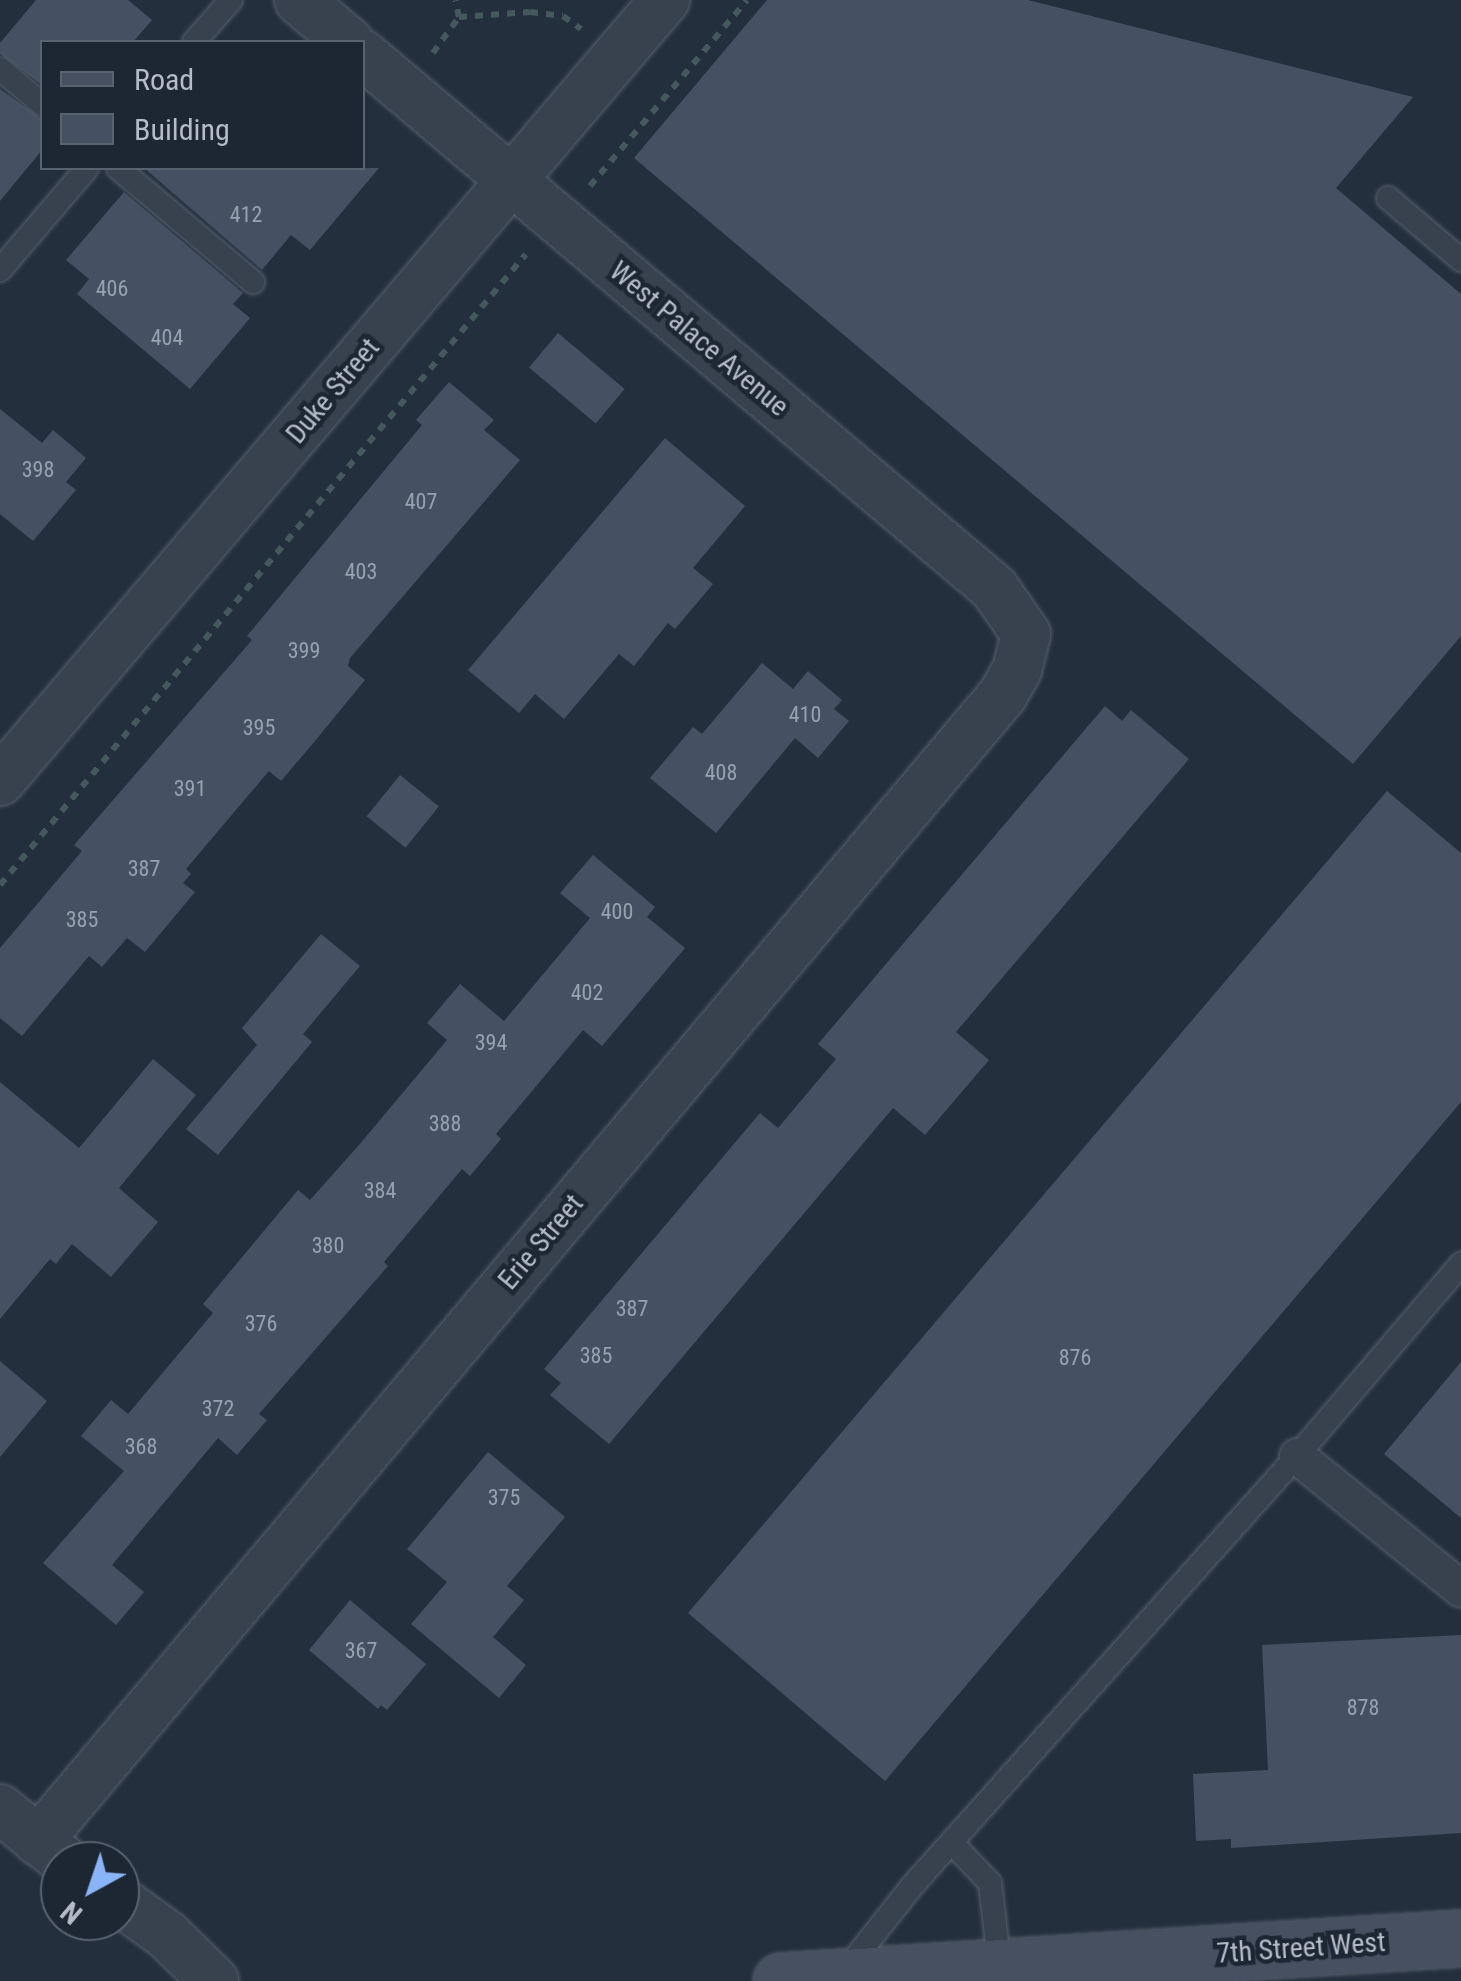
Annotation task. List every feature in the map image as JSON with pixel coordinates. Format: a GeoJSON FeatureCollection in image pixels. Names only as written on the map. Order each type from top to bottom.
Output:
{"type":"FeatureCollection","features":[{"type":"Feature","properties":{"kind":"main road","name":"7th Street West"},"geometry":{"type":"LineString","coordinates":[[781,1981],[1461,1938]]}},
{"type":"Feature","properties":{"kind":"street"},"geometry":{"type":"LineString","coordinates":[[300,0],[347,40]]}},
{"type":"Feature","properties":{"kind":"street","name":"Duke Street"},"geometry":{"type":"LineString","coordinates":[[0,781],[666,0]]}},
{"type":"Feature","properties":{"kind":"street","name":"West Palace Avenue"},"geometry":{"type":"LineString","coordinates":[[365,57],[994,588],[1026,634]]}},
{"type":"Feature","properties":{"kind":"street","name":"Erie Street"},"geometry":{"type":"LineString","coordinates":[[60,1841],[1002,696],[1017,670],[1026,634]]}},
{"type":"Feature","properties":{"kind":"street"},"geometry":{"type":"LineString","coordinates":[[1303,1449],[1461,1589]]}},
{"type":"Feature","properties":{"kind":"street"},"geometry":{"type":"LineString","coordinates":[[0,1809],[40,1841]]}},
{"type":"Feature","properties":{"kind":"street"},"geometry":{"type":"LineString","coordinates":[[140,1915],[167,1935],[214,1981]]}},
{"type":"Feature","properties":{"kind":"lane"},"geometry":{"type":"LineString","coordinates":[[196,40],[231,0]]}},
{"type":"Feature","properties":{"kind":"lane"},"geometry":{"type":"LineString","coordinates":[[0,68],[40,102]]}},
{"type":"Feature","properties":{"kind":"lane"},"geometry":{"type":"LineString","coordinates":[[0,270],[86,170]]}},
{"type":"Feature","properties":{"kind":"lane"},"geometry":{"type":"LineString","coordinates":[[120,170],[254,282]]}},
{"type":"Feature","properties":{"kind":"lane"},"geometry":{"type":"LineString","coordinates":[[1388,198],[1461,260]]}},
{"type":"Feature","properties":{"kind":"lane"},"geometry":{"type":"LineString","coordinates":[[838,1979],[1461,1264]]}},
{"type":"Feature","properties":{"kind":"lane"},"geometry":{"type":"LineString","coordinates":[[1303,1449],[1461,1572]]}},
{"type":"Feature","properties":{"kind":"lane"},"geometry":{"type":"LineString","coordinates":[[953,1844],[990,1883],[1000,1968]]}},
{"type":"Feature","properties":{"kind":"path"},"geometry":{"type":"LineString","coordinates":[[406,91],[459,17],[455,0]]}},
{"type":"Feature","properties":{"kind":"path"},"geometry":{"type":"LineString","coordinates":[[586,190],[747,0]]}},
{"type":"Feature","properties":{"kind":"path"},"geometry":{"type":"LineString","coordinates":[[459,17],[530,12],[564,16],[619,55]]}},
{"type":"Feature","properties":{"kind":"path"},"geometry":{"type":"LineString","coordinates":[[0,885],[530,250]]}},
{"type":"Feature","properties":{"kind":"building"},"geometry":{"type":"Polygon","coordinates":[[[36,0],[128,0],[152,20],[135,40],[40,40],[40,84],[0,54],[0,43],[36,0]]]}},
{"type":"Feature","properties":{"kind":"building"},"geometry":{"type":"Polygon","coordinates":[[[767,0],[1028,0],[1413,97],[1336,188],[1461,294],[1461,636],[1353,764],[634,158],[767,0]]]}},
{"type":"Feature","properties":{"kind":"building"},"geometry":{"type":"Polygon","coordinates":[[[0,89],[40,118],[40,152],[0,201],[0,89]]]}},
{"type":"Feature","properties":{"kind":"building"},"geometry":{"type":"Polygon","coordinates":[[[379,168],[310,250],[291,235],[262,270],[146,170],[379,168]]]}},
{"type":"Feature","properties":{"kind":"building"},"geometry":{"type":"Polygon","coordinates":[[[124,192],[243,293],[233,304],[250,318],[190,389],[77,294],[89,279],[66,260],[124,192]]]}},
{"type":"Feature","properties":{"kind":"building"},"geometry":{"type":"Polygon","coordinates":[[[558,333],[625,389],[596,423],[529,367],[558,333]]]}},
{"type":"Feature","properties":{"kind":"building"},"geometry":{"type":"Polygon","coordinates":[[[449,382],[494,420],[484,430],[520,460],[350,658],[348,666],[365,680],[281,781],[269,771],[186,869],[191,874],[183,883],[195,892],[145,952],[127,938],[102,967],[89,956],[22,1036],[0,1018],[0,948],[82,851],[74,845],[252,640],[247,636],[422,425],[416,420],[449,382]]]}},
{"type":"Feature","properties":{"kind":"building"},"geometry":{"type":"Polygon","coordinates":[[[0,409],[42,443],[53,430],[86,458],[66,482],[76,490],[33,541],[0,514],[0,409]]]}},
{"type":"Feature","properties":{"kind":"building"},"geometry":{"type":"Polygon","coordinates":[[[665,438],[745,506],[693,568],[713,584],[675,629],[668,623],[634,666],[619,654],[564,719],[535,694],[519,713],[468,670],[665,438]]]}},
{"type":"Feature","properties":{"kind":"building"},"geometry":{"type":"Polygon","coordinates":[[[762,663],[793,689],[808,671],[842,700],[834,709],[849,721],[818,758],[795,738],[716,833],[650,778],[693,727],[702,734],[762,663]]]}},
{"type":"Feature","properties":{"kind":"building"},"geometry":{"type":"Polygon","coordinates":[[[1105,706],[1122,721],[1131,710],[1189,759],[956,1032],[989,1060],[925,1135],[893,1108],[609,1444],[550,1395],[561,1383],[544,1369],[760,1113],[778,1128],[836,1059],[818,1044],[1105,706]]]}},
{"type":"Feature","properties":{"kind":"building"},"geometry":{"type":"Polygon","coordinates":[[[400,775],[439,806],[406,848],[367,816],[400,775]]]}},
{"type":"Feature","properties":{"kind":"building"},"geometry":{"type":"Polygon","coordinates":[[[1387,791],[1461,853],[1461,1102],[885,1781],[688,1613],[1387,791]]]}},
{"type":"Feature","properties":{"kind":"building"},"geometry":{"type":"Polygon","coordinates":[[[593,855],[655,907],[647,917],[685,948],[602,1046],[583,1030],[496,1134],[501,1139],[470,1176],[462,1169],[384,1262],[388,1266],[259,1414],[267,1420],[237,1455],[218,1438],[112,1565],[144,1592],[116,1625],[43,1563],[124,1471],[81,1436],[111,1400],[128,1414],[213,1313],[203,1304],[298,1190],[310,1200],[359,1145],[447,1040],[427,1023],[460,984],[504,1021],[590,918],[560,893],[593,855]]]}},
{"type":"Feature","properties":{"kind":"building"},"geometry":{"type":"Polygon","coordinates":[[[321,934],[360,966],[303,1034],[312,1042],[218,1155],[186,1129],[257,1045],[242,1028],[321,934]]]}},
{"type":"Feature","properties":{"kind":"building"},"geometry":{"type":"Polygon","coordinates":[[[153,1059],[196,1095],[119,1188],[158,1222],[111,1277],[72,1244],[56,1264],[50,1259],[0,1319],[0,1082],[79,1148],[153,1059]]]}},
{"type":"Feature","properties":{"kind":"building"},"geometry":{"type":"Polygon","coordinates":[[[0,1361],[47,1401],[0,1457],[0,1361]]]}},
{"type":"Feature","properties":{"kind":"building"},"geometry":{"type":"Polygon","coordinates":[[[1461,1362],[1461,1518],[1384,1454],[1461,1362]]]}},
{"type":"Feature","properties":{"kind":"building"},"geometry":{"type":"Polygon","coordinates":[[[488,1452],[565,1517],[507,1586],[524,1600],[493,1637],[526,1665],[499,1698],[411,1624],[447,1582],[407,1549],[488,1452]]]}},
{"type":"Feature","properties":{"kind":"building"},"geometry":{"type":"Polygon","coordinates":[[[350,1600],[426,1664],[387,1710],[381,1705],[378,1709],[309,1650],[350,1600]]]}},
{"type":"Feature","properties":{"kind":"building"},"geometry":{"type":"Polygon","coordinates":[[[1461,1635],[1461,1833],[1231,1848],[1231,1839],[1196,1841],[1193,1774],[1268,1770],[1262,1645],[1461,1635]]]}}]}
